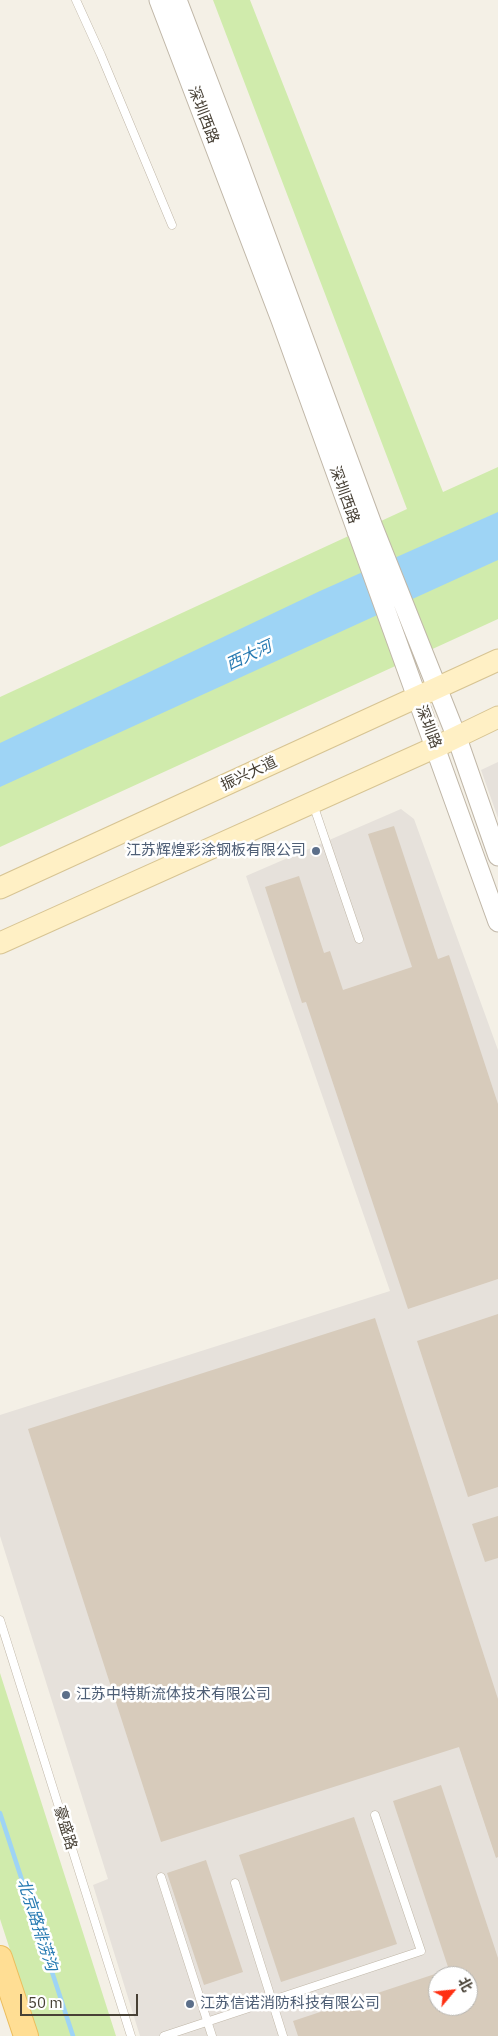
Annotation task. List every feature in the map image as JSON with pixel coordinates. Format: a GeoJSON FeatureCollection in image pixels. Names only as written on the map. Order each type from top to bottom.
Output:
{"type":"FeatureCollection","features":[{"type":"Feature","properties":{"kind":"main road","name":"振兴大道"},"geometry":{"type":"LineString","coordinates":[[0,888],[498,660]]}},
{"type":"Feature","properties":{"kind":"main road"},"geometry":{"type":"LineString","coordinates":[[0,943],[498,718]]}},
{"type":"Feature","properties":{"kind":"main road"},"geometry":{"type":"LineString","coordinates":[[0,1958],[26,2036]]}},
{"type":"Feature","properties":{"kind":"street","name":"深圳西路"},"geometry":{"type":"LineString","coordinates":[[159,0],[281,320],[366,534]]}},
{"type":"Feature","properties":{"kind":"street","name":"深圳西路"},"geometry":{"type":"LineString","coordinates":[[176,0],[232,144],[366,534]]}},
{"type":"Feature","properties":{"kind":"street","name":"深圳路"},"geometry":{"type":"LineString","coordinates":[[366,534],[419,643],[456,738],[498,856]]}},
{"type":"Feature","properties":{"kind":"street","name":"深圳路"},"geometry":{"type":"LineString","coordinates":[[366,534],[400,651],[498,922]]}},
{"type":"Feature","properties":{"kind":"lane"},"geometry":{"type":"LineString","coordinates":[[76,0],[172,225]]}},
{"type":"Feature","properties":{"kind":"lane"},"geometry":{"type":"LineString","coordinates":[[312,802],[359,939]]}},
{"type":"Feature","properties":{"kind":"lane","name":"豪盛路"},"geometry":{"type":"LineString","coordinates":[[0,1620],[131,2036]]}},
{"type":"Feature","properties":{"kind":"lane"},"geometry":{"type":"LineString","coordinates":[[164,2036],[421,1950],[375,1815]]}},
{"type":"Feature","properties":{"kind":"lane"},"geometry":{"type":"LineString","coordinates":[[160,1877],[212,2036]]}},
{"type":"Feature","properties":{"kind":"lane"},"geometry":{"type":"LineString","coordinates":[[235,1883],[283,2036]]}},
{"type":"Feature","properties":{"kind":"shaded area"},"geometry":{"type":"Polygon","coordinates":[[[498,762],[498,818],[481,770],[498,762]]]}},
{"type":"Feature","properties":{"kind":"shaded area"},"geometry":{"type":"Polygon","coordinates":[[[401,809],[414,819],[498,1050],[498,2036],[140,2036],[93,1885],[108,1879],[0,1536],[0,1415],[390,1291],[246,876],[401,809]]]}},
{"type":"Feature","properties":{"kind":"green space"},"geometry":{"type":"Polygon","coordinates":[[[213,0],[250,0],[443,492],[498,467],[498,619],[0,847],[0,697],[407,509],[213,0]]]}},
{"type":"Feature","properties":{"kind":"green space"},"geometry":{"type":"Polygon","coordinates":[[[0,1673],[116,2036],[38,2036],[0,1919],[0,1673]]]}},
{"type":"Feature","properties":{"kind":"water","name":"西大河"},"geometry":{"type":"Polygon","coordinates":[[[498,512],[498,560],[0,787],[0,743],[320,591],[498,512]]]}},
{"type":"Feature","properties":{"kind":"building"},"geometry":{"type":"Polygon","coordinates":[[[394,826],[438,959],[449,955],[498,1104],[498,1279],[408,1309],[306,1002],[302,1003],[265,887],[299,876],[324,953],[330,951],[343,990],[412,967],[368,834],[394,826]]]}},
{"type":"Feature","properties":{"kind":"building"},"geometry":{"type":"Polygon","coordinates":[[[498,1314],[498,1487],[468,1497],[417,1341],[498,1314]]]}},
{"type":"Feature","properties":{"kind":"building","name":"江苏中特斯流体技术有限公司"},"geometry":{"type":"Polygon","coordinates":[[[375,1318],[498,1699],[498,1857],[496,1858],[459,1747],[161,1842],[28,1429],[375,1318]]]}},
{"type":"Feature","properties":{"kind":"building"},"geometry":{"type":"Polygon","coordinates":[[[498,1516],[498,1558],[485,1562],[472,1524],[498,1516]]]}},
{"type":"Feature","properties":{"kind":"building"},"geometry":{"type":"Polygon","coordinates":[[[441,1785],[498,1958],[498,2036],[298,2036],[293,2021],[428,1976],[428,2016],[478,2016],[478,1966],[448,1966],[393,1801],[441,1785]]]}},
{"type":"Feature","properties":{"kind":"building"},"geometry":{"type":"Polygon","coordinates":[[[354,1817],[397,1944],[281,1982],[239,1855],[354,1817]]]}},
{"type":"Feature","properties":{"kind":"building"},"geometry":{"type":"Polygon","coordinates":[[[206,1860],[243,1972],[204,1985],[167,1873],[206,1860]]]}},
{"type":"Feature","properties":{"kind":"waterway","name":"北京路排涝沟"},"geometry":{"type":"LineString","coordinates":[[0,1813],[73,2036]]}},
{"type":"Feature","properties":{"kind":"place","name":"江苏辉煌彩涂钢板有限公司"},"geometry":{"type":"Point","coordinates":[316,851]}},
{"type":"Feature","properties":{"kind":"place","name":"江苏中特斯流体技术有限公司"},"geometry":{"type":"Point","coordinates":[66,1695]}},
{"type":"Feature","properties":{"kind":"place","name":"江苏信诺消防科技有限公司"},"geometry":{"type":"Point","coordinates":[190,2004]}}]}
